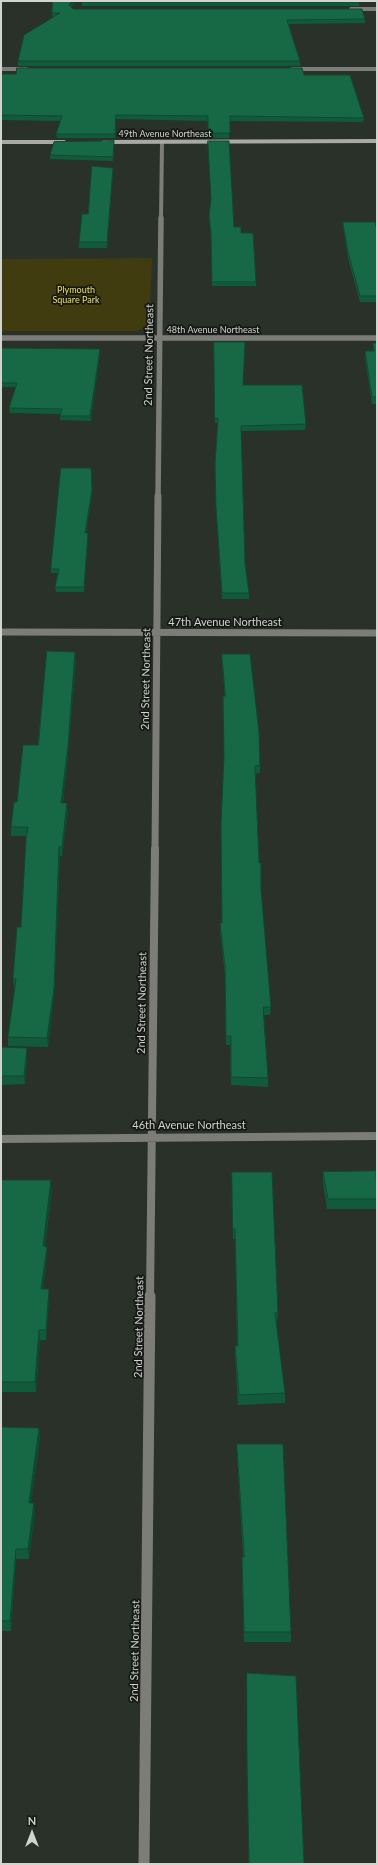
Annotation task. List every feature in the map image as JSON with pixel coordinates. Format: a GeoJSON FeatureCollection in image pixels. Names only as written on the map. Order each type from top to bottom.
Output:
{"type":"FeatureCollection","features":[{"type":"Feature","properties":{"kind":"street"},"geometry":{"type":"LineString","coordinates":[[346,9],[377,9]]}},
{"type":"Feature","properties":{"kind":"street"},"geometry":{"type":"LineString","coordinates":[[283,69],[377,68]]}},
{"type":"Feature","properties":{"kind":"street"},"geometry":{"type":"LineString","coordinates":[[1,69],[32,69]]}},
{"type":"Feature","properties":{"kind":"street","name":"49th Avenue Northeast"},"geometry":{"type":"LineString","coordinates":[[101,142],[377,141]]}},
{"type":"Feature","properties":{"kind":"street"},"geometry":{"type":"LineString","coordinates":[[1,142],[70,142]]}},
{"type":"Feature","properties":{"kind":"street","name":"2nd Street Northeast"},"geometry":{"type":"LineString","coordinates":[[144,1864],[162,142]]}},
{"type":"Feature","properties":{"kind":"street","name":"48th Avenue Northeast"},"geometry":{"type":"LineString","coordinates":[[1,338],[377,338]]}},
{"type":"Feature","properties":{"kind":"street","name":"47th Avenue Northeast"},"geometry":{"type":"LineString","coordinates":[[1,632],[377,633]]}},
{"type":"Feature","properties":{"kind":"street","name":"46th Avenue Northeast"},"geometry":{"type":"LineString","coordinates":[[1,1139],[377,1136]]}},
{"type":"Feature","properties":{"kind":"green space","name":"Plymouth Square Park"},"geometry":{"type":"Polygon","coordinates":[[[152,258],[149,326],[136,331],[1,331],[1,259],[152,258]]]}},
{"type":"Feature","properties":{"kind":"building"},"geometry":{"type":"Polygon","coordinates":[[[53,1],[75,1],[71,2],[69,5],[73,9],[362,9],[365,19],[287,20],[300,61],[18,61],[24,35],[60,13],[52,13],[53,1]]]}},
{"type":"Feature","properties":{"kind":"building"},"geometry":{"type":"Polygon","coordinates":[[[359,1],[359,2],[82,2],[359,1]]]}},
{"type":"Feature","properties":{"kind":"building"},"geometry":{"type":"Polygon","coordinates":[[[17,68],[302,68],[304,75],[350,75],[364,118],[230,116],[230,133],[208,133],[208,116],[116,115],[115,134],[56,134],[62,116],[1,115],[1,74],[16,74],[17,68]]]}},
{"type":"Feature","properties":{"kind":"building"},"geometry":{"type":"Polygon","coordinates":[[[114,141],[113,157],[50,155],[54,142],[114,141]]]}},
{"type":"Feature","properties":{"kind":"building"},"geometry":{"type":"Polygon","coordinates":[[[208,141],[229,141],[234,227],[241,227],[241,233],[253,233],[256,282],[212,282],[211,232],[209,216],[211,199],[208,141]]]}},
{"type":"Feature","properties":{"kind":"building"},"geometry":{"type":"Polygon","coordinates":[[[92,166],[113,168],[107,242],[79,242],[82,214],[88,214],[92,166]]]}},
{"type":"Feature","properties":{"kind":"building"},"geometry":{"type":"Polygon","coordinates":[[[343,222],[375,222],[377,230],[377,296],[360,296],[348,252],[343,222]]]}},
{"type":"Feature","properties":{"kind":"building"},"geometry":{"type":"Polygon","coordinates":[[[214,342],[245,342],[243,385],[302,385],[306,424],[241,426],[245,565],[249,593],[222,593],[216,506],[215,465],[218,418],[215,418],[214,342]]]}},
{"type":"Feature","properties":{"kind":"building"},"geometry":{"type":"Polygon","coordinates":[[[373,343],[377,343],[377,397],[372,397],[365,351],[374,351],[373,343]]]}},
{"type":"Feature","properties":{"kind":"building"},"geometry":{"type":"Polygon","coordinates":[[[1,348],[100,349],[90,416],[60,416],[62,409],[9,408],[17,383],[1,383],[1,348]]]}},
{"type":"Feature","properties":{"kind":"building"},"geometry":{"type":"Polygon","coordinates":[[[61,468],[91,468],[92,490],[85,533],[88,533],[84,587],[55,587],[59,569],[51,569],[61,468]]]}},
{"type":"Feature","properties":{"kind":"building"},"geometry":{"type":"Polygon","coordinates":[[[47,651],[75,652],[68,746],[61,803],[67,803],[62,847],[59,847],[54,988],[47,1038],[8,1037],[16,979],[13,979],[17,927],[21,927],[28,827],[11,827],[14,802],[17,802],[23,745],[38,745],[47,651]]]}},
{"type":"Feature","properties":{"kind":"building"},"geometry":{"type":"Polygon","coordinates":[[[222,654],[250,654],[259,732],[260,765],[255,766],[259,863],[261,863],[261,890],[271,1007],[263,1007],[268,1078],[231,1077],[231,1036],[226,1036],[225,966],[220,923],[222,923],[221,825],[224,756],[223,696],[225,696],[222,654]]]}},
{"type":"Feature","properties":{"kind":"building"},"geometry":{"type":"Polygon","coordinates":[[[1,1047],[27,1048],[24,1076],[1,1076],[1,1047]]]}},
{"type":"Feature","properties":{"kind":"building"},"geometry":{"type":"Polygon","coordinates":[[[376,1171],[377,1199],[328,1199],[323,1172],[376,1171]]]}},
{"type":"Feature","properties":{"kind":"building"},"geometry":{"type":"Polygon","coordinates":[[[232,1172],[272,1172],[278,1313],[275,1313],[285,1393],[239,1395],[235,1346],[238,1346],[232,1172]]]}},
{"type":"Feature","properties":{"kind":"building"},"geometry":{"type":"Polygon","coordinates":[[[1,1180],[51,1180],[43,1246],[47,1247],[41,1289],[49,1289],[46,1330],[39,1330],[35,1382],[1,1382],[1,1180]]]}},
{"type":"Feature","properties":{"kind":"building"},"geometry":{"type":"Polygon","coordinates":[[[1,1427],[39,1428],[29,1503],[34,1503],[28,1549],[16,1549],[10,1621],[1,1621],[1,1427]]]}},
{"type":"Feature","properties":{"kind":"building"},"geometry":{"type":"Polygon","coordinates":[[[237,1444],[283,1444],[291,1632],[244,1632],[242,1557],[244,1557],[237,1444]]]}},
{"type":"Feature","properties":{"kind":"building"},"geometry":{"type":"Polygon","coordinates":[[[247,1673],[296,1676],[304,1864],[249,1864],[247,1673]]]}}]}
